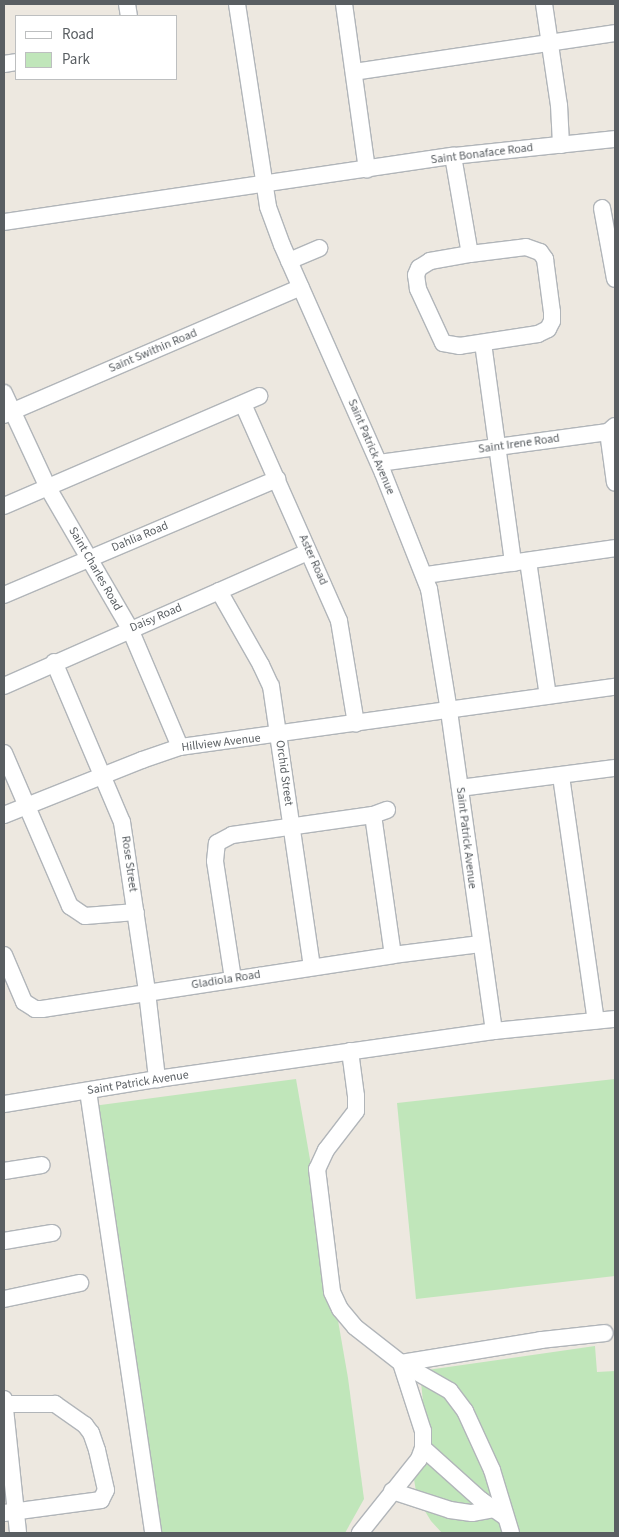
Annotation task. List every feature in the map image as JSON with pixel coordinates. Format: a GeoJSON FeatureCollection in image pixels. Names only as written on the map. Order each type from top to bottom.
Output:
{"type":"FeatureCollection","features":[{"type":"Feature","properties":{"kind":"street","name":"Saint Patrick Avenue"},"geometry":{"type":"LineString","coordinates":[[4,1104],[157,1079],[494,1031],[480,944],[449,711],[426,575],[379,463],[289,261],[268,207],[237,4]]}},
{"type":"Feature","properties":{"kind":"street"},"geometry":{"type":"LineString","coordinates":[[344,4],[367,169]]}},
{"type":"Feature","properties":{"kind":"street"},"geometry":{"type":"LineString","coordinates":[[544,4],[559,105],[561,145]]}},
{"type":"Feature","properties":{"kind":"street"},"geometry":{"type":"LineString","coordinates":[[354,72],[550,41],[615,33]]}},
{"type":"Feature","properties":{"kind":"street","name":"Saint Bonaface Road"},"geometry":{"type":"LineString","coordinates":[[4,222],[453,156],[615,139]]}},
{"type":"Feature","properties":{"kind":"street"},"geometry":{"type":"LineString","coordinates":[[453,156],[470,254]]}},
{"type":"Feature","properties":{"kind":"street"},"geometry":{"type":"LineString","coordinates":[[602,208],[615,279]]}},
{"type":"Feature","properties":{"kind":"street"},"geometry":{"type":"LineString","coordinates":[[526,247],[533,248],[543,255],[552,312],[552,321],[548,329],[538,334],[453,347],[443,343],[423,303],[416,282],[419,268],[423,264],[442,258],[470,254],[526,247]]}},
{"type":"Feature","properties":{"kind":"street"},"geometry":{"type":"LineString","coordinates":[[289,261],[319,248]]}},
{"type":"Feature","properties":{"kind":"street","name":"Saint Swithin Road"},"geometry":{"type":"LineString","coordinates":[[7,414],[301,287]]}},
{"type":"Feature","properties":{"kind":"street"},"geometry":{"type":"LineString","coordinates":[[483,343],[497,446],[548,696]]}},
{"type":"Feature","properties":{"kind":"street","name":"Saint Charles Road"},"geometry":{"type":"LineString","coordinates":[[4,393],[7,414],[47,487],[130,629],[180,747]]}},
{"type":"Feature","properties":{"kind":"street"},"geometry":{"type":"LineString","coordinates":[[4,506],[259,396]]}},
{"type":"Feature","properties":{"kind":"street","name":"Aster Road"},"geometry":{"type":"LineString","coordinates":[[242,404],[339,621],[356,724]]}},
{"type":"Feature","properties":{"kind":"street","name":"Saint Irene Road"},"geometry":{"type":"LineString","coordinates":[[379,463],[612,429],[615,481]]}},
{"type":"Feature","properties":{"kind":"street","name":"Dahlia Road"},"geometry":{"type":"LineString","coordinates":[[4,595],[277,479]]}},
{"type":"Feature","properties":{"kind":"street"},"geometry":{"type":"LineString","coordinates":[[426,575],[615,548]]}},
{"type":"Feature","properties":{"kind":"street","name":"Daisy Road"},"geometry":{"type":"LineString","coordinates":[[4,686],[54,662],[308,552]]}},
{"type":"Feature","properties":{"kind":"street","name":"Orchid Street"},"geometry":{"type":"LineString","coordinates":[[219,591],[267,676],[273,697],[312,967]]}},
{"type":"Feature","properties":{"kind":"street","name":"Rose Street"},"geometry":{"type":"LineString","coordinates":[[54,662],[122,822],[147,992],[157,1079]]}},
{"type":"Feature","properties":{"kind":"street","name":"Hillview Avenue"},"geometry":{"type":"LineString","coordinates":[[4,816],[103,775],[180,747],[278,735],[615,686]]}},
{"type":"Feature","properties":{"kind":"street"},"geometry":{"type":"LineString","coordinates":[[4,753],[70,906],[80,915],[92,917],[136,912]]}},
{"type":"Feature","properties":{"kind":"street"},"geometry":{"type":"LineString","coordinates":[[460,788],[615,768]]}},
{"type":"Feature","properties":{"kind":"street"},"geometry":{"type":"LineString","coordinates":[[561,776],[596,1021]]}},
{"type":"Feature","properties":{"kind":"street"},"geometry":{"type":"LineString","coordinates":[[233,979],[215,861],[217,843],[232,835],[380,812],[393,955]]}},
{"type":"Feature","properties":{"kind":"street","name":"Gladiola Road"},"geometry":{"type":"LineString","coordinates":[[4,955],[24,1002],[36,1008],[393,955],[480,944]]}},
{"type":"Feature","properties":{"kind":"street"},"geometry":{"type":"LineString","coordinates":[[494,1031],[615,1019]]}},
{"type":"Feature","properties":{"kind":"street"},"geometry":{"type":"LineString","coordinates":[[350,1051],[356,1111],[326,1150],[317,1169],[332,1292],[340,1309],[355,1328],[401,1363],[450,1391],[465,1411],[492,1470],[499,1512],[510,1533]]}},
{"type":"Feature","properties":{"kind":"street"},"geometry":{"type":"LineString","coordinates":[[88,1091],[153,1533]]}},
{"type":"Feature","properties":{"kind":"street"},"geometry":{"type":"LineString","coordinates":[[4,1171],[42,1165]]}},
{"type":"Feature","properties":{"kind":"street"},"geometry":{"type":"LineString","coordinates":[[4,1241],[52,1232]]}},
{"type":"Feature","properties":{"kind":"street"},"geometry":{"type":"LineString","coordinates":[[4,1299],[80,1283]]}},
{"type":"Feature","properties":{"kind":"street"},"geometry":{"type":"LineString","coordinates":[[401,1363],[541,1340],[605,1333]]}},
{"type":"Feature","properties":{"kind":"street"},"geometry":{"type":"LineString","coordinates":[[360,1533],[392,1491],[420,1459],[423,1448],[423,1431],[401,1363]]}},
{"type":"Feature","properties":{"kind":"street"},"geometry":{"type":"LineString","coordinates":[[4,1399],[9,1512],[18,1533]]}},
{"type":"Feature","properties":{"kind":"street"},"geometry":{"type":"LineString","coordinates":[[4,1404],[55,1404],[85,1426],[91,1433],[106,1486],[105,1494],[101,1500],[9,1512]]}},
{"type":"Feature","properties":{"kind":"street"},"geometry":{"type":"LineString","coordinates":[[423,1448],[480,1500],[499,1512]]}},
{"type":"Feature","properties":{"kind":"street"},"geometry":{"type":"LineString","coordinates":[[392,1491],[450,1510],[499,1512]]}},
{"type":"Feature","properties":{"kind":"green space"},"geometry":{"type":"Polygon","coordinates":[[[296,1079],[348,1378],[364,1499],[345,1533],[156,1533],[93,1106],[296,1079]]]}},
{"type":"Feature","properties":{"kind":"green space"},"geometry":{"type":"Polygon","coordinates":[[[615,1079],[615,1276],[416,1299],[397,1103],[615,1079]]]}},
{"type":"Feature","properties":{"kind":"green space"},"geometry":{"type":"Polygon","coordinates":[[[595,1346],[597,1372],[615,1371],[615,1533],[442,1533],[431,1521],[417,1498],[414,1479],[414,1459],[424,1413],[420,1371],[595,1346]]]}}]}
